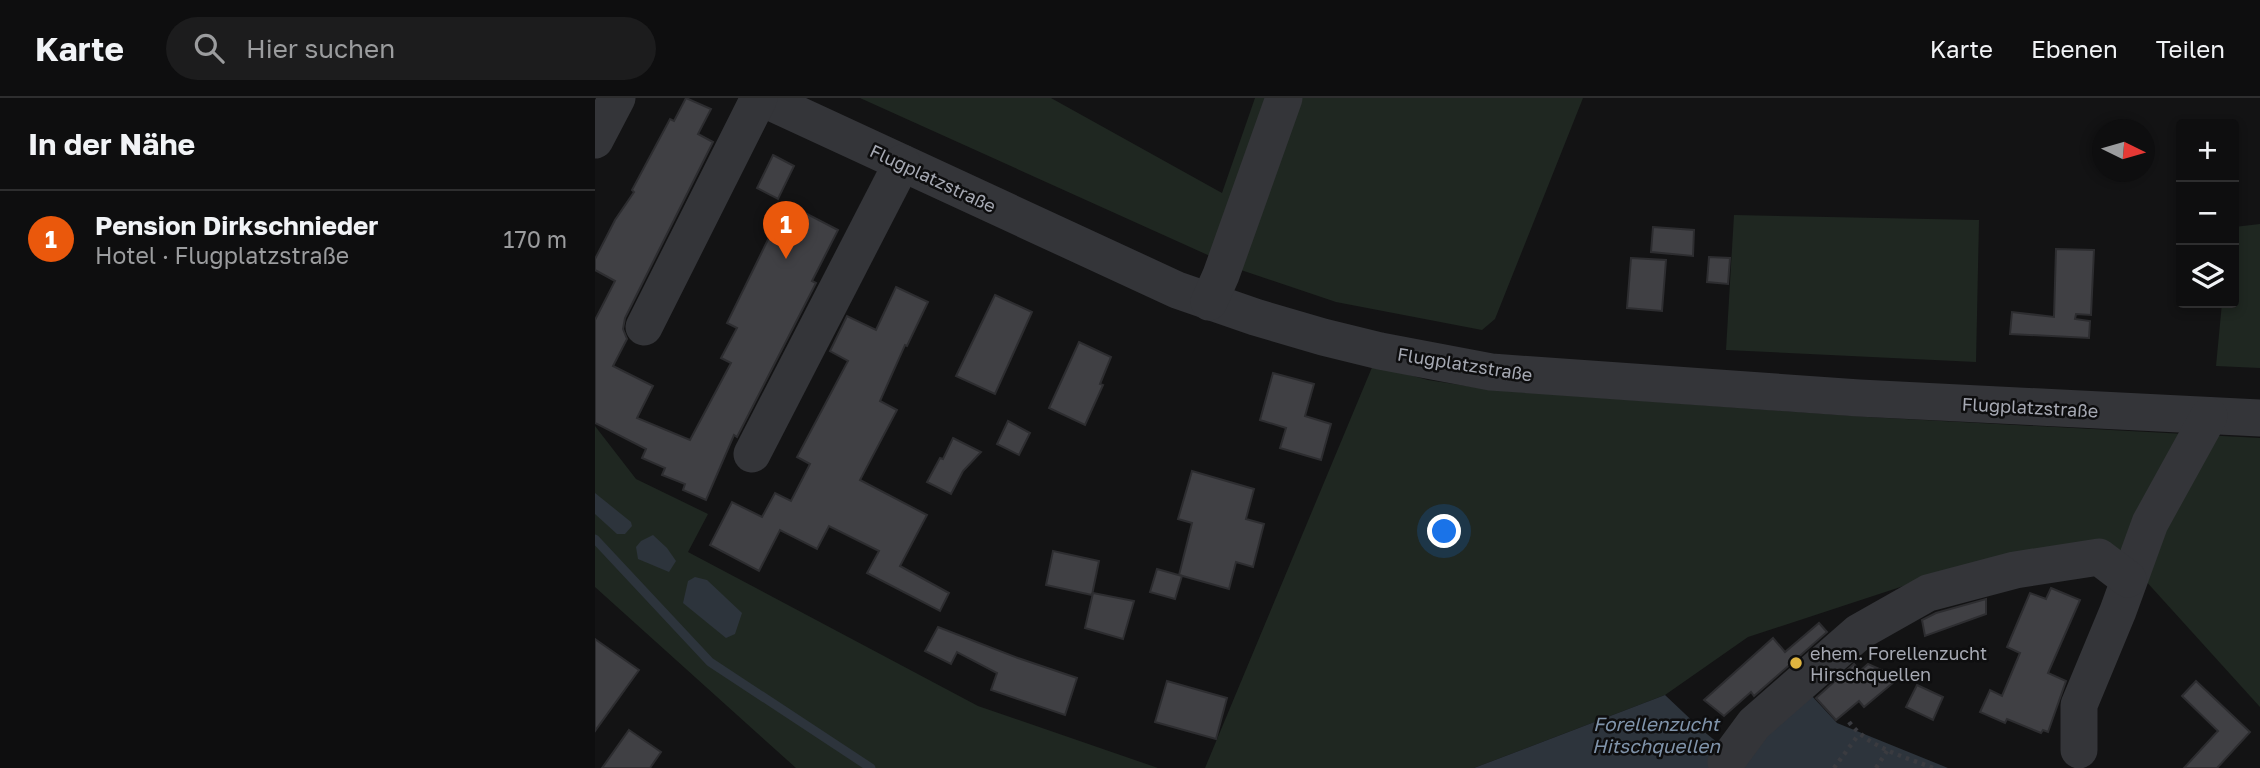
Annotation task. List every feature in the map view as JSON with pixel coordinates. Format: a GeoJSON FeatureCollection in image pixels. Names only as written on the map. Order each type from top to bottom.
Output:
{"type":"FeatureCollection","features":[{"type":"Feature","properties":{"kind":"street"},"geometry":{"type":"LineString","coordinates":[[595,140],[617,98]]}},
{"type":"Feature","properties":{"kind":"street"},"geometry":{"type":"LineString","coordinates":[[643,327],[761,98]]}},
{"type":"Feature","properties":{"kind":"street","name":"Flugplatzstraße"},"geometry":{"type":"LineString","coordinates":[[761,98],[1087,249],[1209,302],[1323,337],[1491,372],[1859,398],[2260,418]]}},
{"type":"Feature","properties":{"kind":"street"},"geometry":{"type":"LineString","coordinates":[[1209,302],[1284,98]]}},
{"type":"Feature","properties":{"kind":"street"},"geometry":{"type":"LineString","coordinates":[[753,454],[902,163]]}},
{"type":"Feature","properties":{"kind":"street"},"geometry":{"type":"LineString","coordinates":[[2079,750],[2079,705],[2118,611],[2128,579],[2150,523],[2209,416]]}},
{"type":"Feature","properties":{"kind":"street"},"geometry":{"type":"LineString","coordinates":[[1726,762],[1754,724],[1859,632],[1928,593],[2015,570],[2099,557],[2128,579]]}},
{"type":"Feature","properties":{"kind":"path"},"geometry":{"type":"LineString","coordinates":[[1849,722],[1859,734],[1888,751],[1920,766],[1933,768]]}},
{"type":"Feature","properties":{"kind":"path"},"geometry":{"type":"LineString","coordinates":[[1834,768],[1859,734]]}},
{"type":"Feature","properties":{"kind":"path"},"geometry":{"type":"LineString","coordinates":[[1876,768],[1888,751]]}},
{"type":"Feature","properties":{"kind":"shaded area"},"geometry":{"type":"Polygon","coordinates":[[[860,98],[1051,98],[1222,193],[1255,98],[1583,98],[1495,319],[1482,330],[1336,302],[1241,270],[860,98]]]}},
{"type":"Feature","properties":{"kind":"shaded area"},"geometry":{"type":"Polygon","coordinates":[[[1734,215],[1979,220],[1976,362],[1726,350],[1734,215]]]}},
{"type":"Feature","properties":{"kind":"shaded area"},"geometry":{"type":"Polygon","coordinates":[[[2260,224],[2260,368],[2216,366],[2222,308],[2239,308],[2239,226],[2260,224]]]}},
{"type":"Feature","properties":{"kind":"shaded area"},"geometry":{"type":"Polygon","coordinates":[[[1373,365],[1428,380],[1493,390],[1868,417],[2260,438],[2260,707],[2115,547],[1943,573],[1748,637],[1665,695],[1474,768],[1205,768],[1373,365]]]}},
{"type":"Feature","properties":{"kind":"shaded area"},"geometry":{"type":"Polygon","coordinates":[[[595,426],[636,479],[708,514],[688,552],[978,706],[1158,768],[796,768],[595,587],[595,426]]]}},
{"type":"Feature","properties":{"kind":"water"},"geometry":{"type":"Polygon","coordinates":[[[595,493],[631,522],[632,526],[625,534],[617,534],[595,514],[595,493]]]}},
{"type":"Feature","properties":{"kind":"water"},"geometry":{"type":"Polygon","coordinates":[[[653,535],[676,561],[669,572],[638,559],[636,547],[653,535]]]}},
{"type":"Feature","properties":{"kind":"water"},"geometry":{"type":"Polygon","coordinates":[[[695,577],[707,580],[742,613],[735,634],[726,638],[683,603],[688,581],[695,577]]]}},
{"type":"Feature","properties":{"kind":"water","name":"Forellenzucht Hitschquellen"},"geometry":{"type":"Polygon","coordinates":[[[1665,695],[1739,760],[1811,695],[1837,723],[1948,768],[1474,768],[1665,695]]]}},
{"type":"Feature","properties":{"kind":"building"},"geometry":{"type":"Polygon","coordinates":[[[686,98],[711,109],[698,134],[713,142],[625,318],[623,329],[627,339],[613,366],[653,386],[637,418],[690,440],[731,363],[721,358],[737,328],[727,323],[786,203],[838,230],[812,281],[816,283],[737,437],[734,435],[706,500],[683,490],[685,484],[662,475],[665,468],[642,458],[646,449],[595,423],[595,320],[615,281],[595,270],[595,259],[615,220],[634,192],[632,190],[670,119],[674,121],[686,98]]]}},
{"type":"Feature","properties":{"kind":"building"},"geometry":{"type":"Polygon","coordinates":[[[773,155],[794,166],[778,199],[757,188],[773,155]]]}},
{"type":"Feature","properties":{"kind":"building"},"geometry":{"type":"Polygon","coordinates":[[[1653,227],[1694,230],[1693,256],[1651,252],[1653,227]]]}},
{"type":"Feature","properties":{"kind":"building"},"geometry":{"type":"Polygon","coordinates":[[[2056,249],[2094,250],[2091,315],[2076,314],[2075,319],[2090,321],[2089,338],[2010,334],[2012,312],[2054,317],[2056,249]]]}},
{"type":"Feature","properties":{"kind":"building"},"geometry":{"type":"Polygon","coordinates":[[[1709,257],[1730,258],[1728,284],[1707,282],[1709,257]]]}},
{"type":"Feature","properties":{"kind":"building"},"geometry":{"type":"Polygon","coordinates":[[[1631,258],[1666,260],[1662,311],[1627,308],[1631,258]]]}},
{"type":"Feature","properties":{"kind":"building"},"geometry":{"type":"Polygon","coordinates":[[[896,287],[928,302],[880,401],[897,410],[860,480],[927,515],[900,566],[949,593],[940,611],[867,573],[879,551],[829,526],[817,549],[780,530],[759,571],[710,545],[732,502],[762,517],[775,493],[791,501],[810,464],[797,457],[848,361],[830,351],[847,316],[876,330],[896,287]]]}},
{"type":"Feature","properties":{"kind":"building"},"geometry":{"type":"Polygon","coordinates":[[[995,295],[1032,312],[995,394],[956,376],[995,295]]]}},
{"type":"Feature","properties":{"kind":"building"},"geometry":{"type":"Polygon","coordinates":[[[1079,342],[1111,357],[1100,384],[1103,385],[1085,425],[1049,408],[1079,342]]]}},
{"type":"Feature","properties":{"kind":"building"},"geometry":{"type":"Polygon","coordinates":[[[1273,373],[1314,384],[1305,416],[1331,424],[1321,460],[1280,448],[1286,428],[1260,420],[1273,373]]]}},
{"type":"Feature","properties":{"kind":"building"},"geometry":{"type":"Polygon","coordinates":[[[1008,421],[1030,433],[1019,455],[997,444],[1008,421]]]}},
{"type":"Feature","properties":{"kind":"building"},"geometry":{"type":"Polygon","coordinates":[[[953,438],[981,452],[963,471],[951,494],[927,482],[953,438]]]}},
{"type":"Feature","properties":{"kind":"building"},"geometry":{"type":"Polygon","coordinates":[[[1192,471],[1254,489],[1246,519],[1264,524],[1253,567],[1236,562],[1229,589],[1179,575],[1192,523],[1178,519],[1192,471]]]}},
{"type":"Feature","properties":{"kind":"building"},"geometry":{"type":"Polygon","coordinates":[[[1053,551],[1099,561],[1092,595],[1046,585],[1053,551]]]}},
{"type":"Feature","properties":{"kind":"building"},"geometry":{"type":"Polygon","coordinates":[[[1157,569],[1182,576],[1175,599],[1150,592],[1157,569]]]}},
{"type":"Feature","properties":{"kind":"building"},"geometry":{"type":"Polygon","coordinates":[[[2051,588],[2080,600],[2048,673],[2066,681],[2048,732],[2043,730],[2041,733],[2007,719],[2005,723],[1980,712],[1990,690],[2002,696],[2020,653],[2007,647],[2030,593],[2046,599],[2051,588]]]}},
{"type":"Feature","properties":{"kind":"building"},"geometry":{"type":"Polygon","coordinates":[[[1093,593],[1134,601],[1123,639],[1085,628],[1093,593]]]}},
{"type":"Feature","properties":{"kind":"building"},"geometry":{"type":"Polygon","coordinates":[[[1986,599],[1986,614],[1925,636],[1922,620],[1936,613],[1986,599]]]}},
{"type":"Feature","properties":{"kind":"building"},"geometry":{"type":"Polygon","coordinates":[[[1819,623],[1827,632],[1754,696],[1751,692],[1724,716],[1704,700],[1773,638],[1785,652],[1819,623]]]}},
{"type":"Feature","properties":{"kind":"building"},"geometry":{"type":"Polygon","coordinates":[[[938,627],[1077,678],[1065,715],[991,690],[997,673],[957,652],[951,664],[925,651],[938,627]]]}},
{"type":"Feature","properties":{"kind":"building"},"geometry":{"type":"Polygon","coordinates":[[[595,639],[639,670],[595,731],[595,639]]]}},
{"type":"Feature","properties":{"kind":"building"},"geometry":{"type":"Polygon","coordinates":[[[1854,664],[1860,671],[1868,664],[1884,671],[1894,682],[1864,707],[1859,701],[1836,720],[1816,698],[1854,664]]]}},
{"type":"Feature","properties":{"kind":"building"},"geometry":{"type":"Polygon","coordinates":[[[1167,681],[1227,698],[1216,739],[1155,722],[1167,681]]]}},
{"type":"Feature","properties":{"kind":"building"},"geometry":{"type":"Polygon","coordinates":[[[2196,681],[2250,732],[2217,768],[2184,768],[2218,731],[2182,696],[2196,681]]]}},
{"type":"Feature","properties":{"kind":"building"},"geometry":{"type":"Polygon","coordinates":[[[1917,685],[1943,697],[1933,720],[1906,707],[1917,685]]]}},
{"type":"Feature","properties":{"kind":"building"},"geometry":{"type":"Polygon","coordinates":[[[629,730],[661,752],[650,768],[602,768],[629,730]]]}},
{"type":"Feature","properties":{"kind":"waterway"},"geometry":{"type":"LineString","coordinates":[[595,539],[710,662],[871,768]]}},
{"type":"Feature","properties":{"kind":"place","name":"Pension Dirkschnieder"},"geometry":{"type":"Point","coordinates":[786,259]}},
{"type":"Feature","properties":{"kind":"place","name":"ehem. Forellenzucht Hirschquellen"},"geometry":{"type":"Point","coordinates":[1796,663]}}]}
